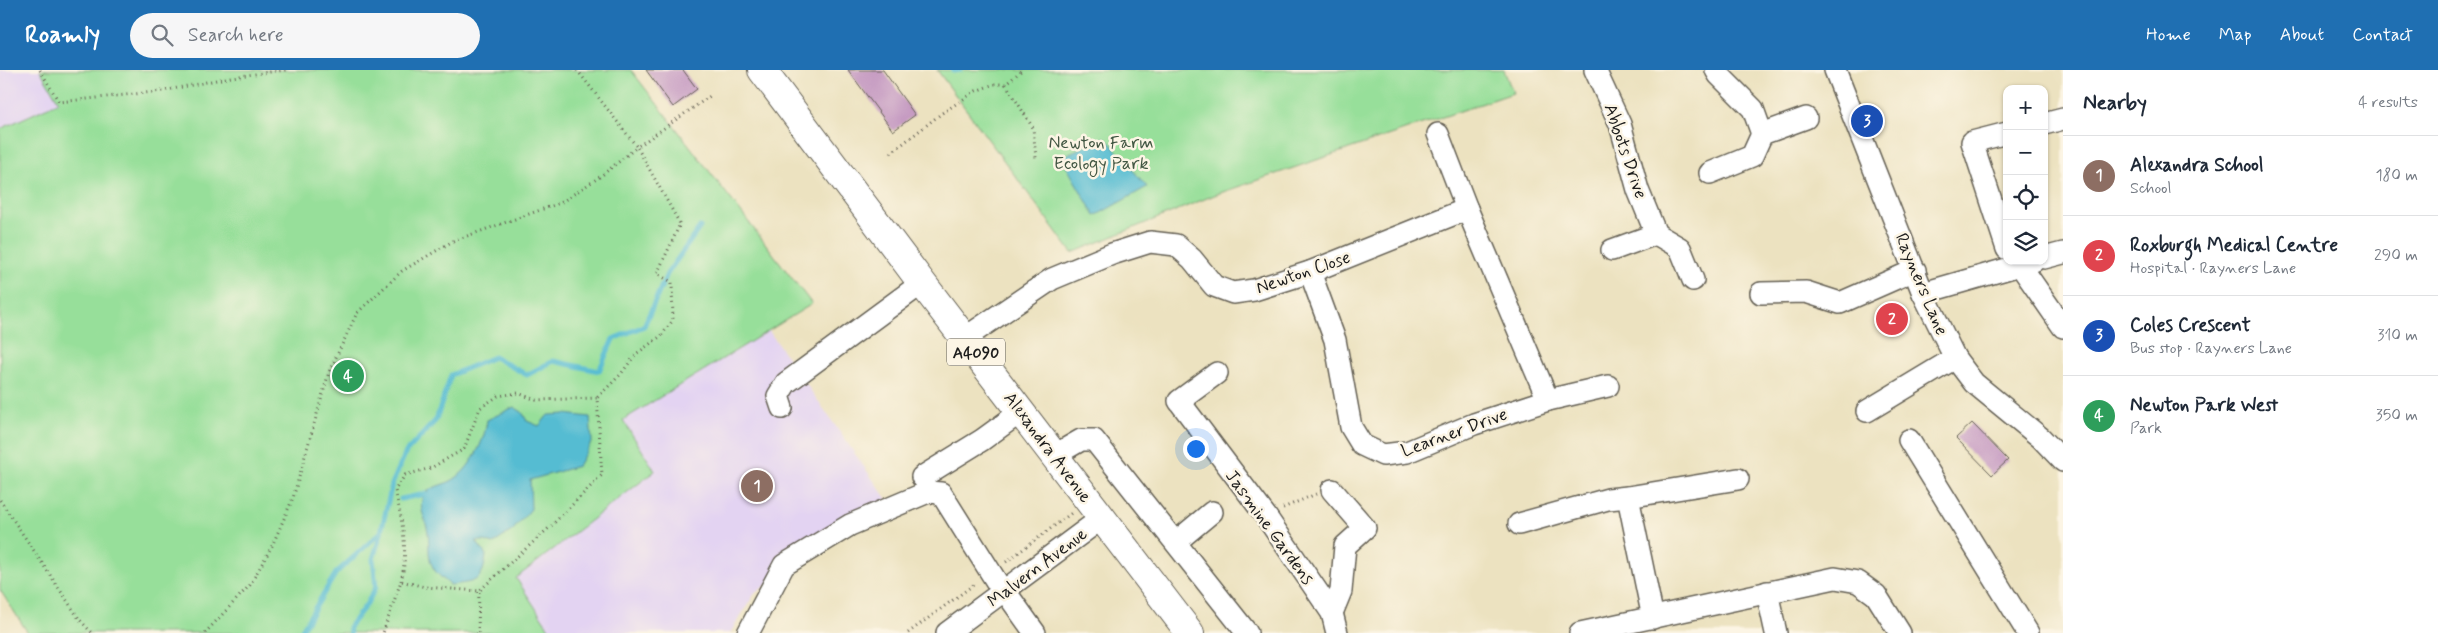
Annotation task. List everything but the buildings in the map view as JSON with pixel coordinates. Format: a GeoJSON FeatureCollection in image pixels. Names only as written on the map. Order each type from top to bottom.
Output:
{"type":"FeatureCollection","features":[{"type":"Feature","properties":{"kind":"main road","name":"Alexandra Avenue"},"geometry":{"type":"LineString","coordinates":[[762,70],[922,283],[1022,411],[1190,633]]}},
{"type":"Feature","properties":{"kind":"street","name":"Abbots Drive"},"geometry":{"type":"LineString","coordinates":[[1595,70],[1620,124],[1638,190],[1656,234]]}},
{"type":"Feature","properties":{"kind":"street"},"geometry":{"type":"LineString","coordinates":[[1710,173],[1752,156],[1762,134],[1753,109],[1719,76],[1716,70]]}},
{"type":"Feature","properties":{"kind":"street","name":"Rayners Lane"},"geometry":{"type":"LineString","coordinates":[[1835,70],[1924,293],[1955,358],[1974,383],[2042,438],[2063,461]]}},
{"type":"Feature","properties":{"kind":"street"},"geometry":{"type":"LineString","coordinates":[[1762,134],[1806,118]]}},
{"type":"Feature","properties":{"kind":"street"},"geometry":{"type":"LineString","coordinates":[[2048,123],[2063,119]]}},
{"type":"Feature","properties":{"kind":"street"},"geometry":{"type":"LineString","coordinates":[[1438,134],[1467,209],[1548,400]]}},
{"type":"Feature","properties":{"kind":"street"},"geometry":{"type":"LineString","coordinates":[[2003,134],[1972,142],[2003,224]]}},
{"type":"Feature","properties":{"kind":"street","name":"Newton Close"},"geometry":{"type":"LineString","coordinates":[[965,338],[1052,279],[1112,254],[1150,242],[1176,245],[1192,259],[1214,286],[1233,293],[1254,290],[1310,272],[1467,209]]}},
{"type":"Feature","properties":{"kind":"street"},"geometry":{"type":"LineString","coordinates":[[1612,250],[1656,234],[1680,248],[1693,280]]}},
{"type":"Feature","properties":{"kind":"street"},"geometry":{"type":"LineString","coordinates":[[2048,257],[2063,253]]}},
{"type":"Feature","properties":{"kind":"street"},"geometry":{"type":"LineString","coordinates":[[1924,293],[2005,265]]}},
{"type":"Feature","properties":{"kind":"street"},"geometry":{"type":"LineString","coordinates":[[2020,265],[2063,327]]}},
{"type":"Feature","properties":{"kind":"street"},"geometry":{"type":"LineString","coordinates":[[1761,293],[1806,292],[1840,303],[1915,270]]}},
{"type":"Feature","properties":{"kind":"street","name":"Learner Drive"},"geometry":{"type":"LineString","coordinates":[[1310,272],[1335,340],[1351,427],[1362,445],[1383,455],[1407,452],[1474,424],[1548,400],[1608,386]]}},
{"type":"Feature","properties":{"kind":"street"},"geometry":{"type":"LineString","coordinates":[[782,408],[778,396],[786,383],[922,283]]}},
{"type":"Feature","properties":{"kind":"street"},"geometry":{"type":"LineString","coordinates":[[1867,411],[1955,358]]}},
{"type":"Feature","properties":{"kind":"street","name":"Jasmine Gardens"},"geometry":{"type":"LineString","coordinates":[[1217,372],[1179,401],[1195,425],[1265,515],[1335,623]]}},
{"type":"Feature","properties":{"kind":"street"},"geometry":{"type":"LineString","coordinates":[[922,476],[982,440],[1022,411]]}},
{"type":"Feature","properties":{"kind":"street"},"geometry":{"type":"LineString","coordinates":[[1055,455],[1081,440],[1094,440],[1246,633]]}},
{"type":"Feature","properties":{"kind":"street"},"geometry":{"type":"LineString","coordinates":[[1910,440],[2028,633]]}},
{"type":"Feature","properties":{"kind":"street"},"geometry":{"type":"LineString","coordinates":[[1519,524],[1608,499],[1738,479]]}},
{"type":"Feature","properties":{"kind":"street"},"geometry":{"type":"LineString","coordinates":[[1332,490],[1365,528],[1344,546],[1341,591],[1335,623]]}},
{"type":"Feature","properties":{"kind":"street"},"geometry":{"type":"LineString","coordinates":[[748,633],[784,565],[850,525],[928,492],[941,493],[1004,591],[1035,633]]}},
{"type":"Feature","properties":{"kind":"street"},"geometry":{"type":"LineString","coordinates":[[1628,497],[1653,618]]}},
{"type":"Feature","properties":{"kind":"street"},"geometry":{"type":"LineString","coordinates":[[1176,542],[1212,512]]}},
{"type":"Feature","properties":{"kind":"street","name":"Malvern Avenue"},"geometry":{"type":"LineString","coordinates":[[947,633],[1102,518]]}},
{"type":"Feature","properties":{"kind":"street"},"geometry":{"type":"LineString","coordinates":[[1580,633],[1835,578],[1858,582],[1876,595],[1900,633]]}},
{"type":"Feature","properties":{"kind":"street"},"geometry":{"type":"LineString","coordinates":[[1767,592],[1776,633]]}},
{"type":"Feature","properties":{"kind":"path"},"geometry":{"type":"LineString","coordinates":[[40,70],[60,102],[163,91],[231,77],[286,70]]}},
{"type":"Feature","properties":{"kind":"path"},"geometry":{"type":"LineString","coordinates":[[383,633],[404,569],[405,536],[395,490],[406,475],[431,468],[464,449],[480,408],[498,396],[518,392],[536,400],[597,398],[621,374],[636,354],[661,336],[673,320],[672,282],[657,274],[680,224],[637,147],[577,70]]}},
{"type":"Feature","properties":{"kind":"path"},"geometry":{"type":"LineString","coordinates":[[891,153],[942,113],[976,91],[994,84],[1006,84],[1022,70]]}},
{"type":"Feature","properties":{"kind":"path"},"geometry":{"type":"LineString","coordinates":[[1006,84],[1033,128],[1036,158]]}},
{"type":"Feature","properties":{"kind":"path"},"geometry":{"type":"LineString","coordinates":[[205,633],[250,585],[272,546],[293,498],[329,372],[357,313],[402,271],[453,241],[560,203],[601,176],[637,147],[710,96]]}},
{"type":"Feature","properties":{"kind":"path"},"geometry":{"type":"LineString","coordinates":[[478,633],[479,591],[602,475],[597,398]]}},
{"type":"Feature","properties":{"kind":"path"},"geometry":{"type":"LineString","coordinates":[[1265,515],[1310,498],[1322,489],[1332,490]]}},
{"type":"Feature","properties":{"kind":"path"},"geometry":{"type":"LineString","coordinates":[[0,500],[80,620],[92,633]]}},
{"type":"Feature","properties":{"kind":"path"},"geometry":{"type":"LineString","coordinates":[[401,581],[425,587],[479,591]]}},
{"type":"Feature","properties":{"kind":"shaded area"},"geometry":{"type":"Polygon","coordinates":[[[0,70],[40,70],[59,102],[0,129],[0,70]]]}},
{"type":"Feature","properties":{"kind":"shaded area"},"geometry":{"type":"Polygon","coordinates":[[[769,331],[888,501],[755,593],[730,633],[552,633],[516,578],[655,471],[623,420],[769,331]]]}},
{"type":"Feature","properties":{"kind":"green space"},"geometry":{"type":"Polygon","coordinates":[[[40,70],[631,70],[812,304],[623,420],[655,471],[516,578],[552,633],[28,633],[0,590],[0,129],[59,102],[40,70]]]}},
{"type":"Feature","properties":{"kind":"green space","name":"Newton Farm Ecology Park"},"geometry":{"type":"Polygon","coordinates":[[[937,70],[1504,70],[1513,93],[1217,194],[1072,253],[937,70]]]}},
{"type":"Feature","properties":{"kind":"water"},"geometry":{"type":"Polygon","coordinates":[[[1105,137],[1147,187],[1095,216],[1061,157],[1105,137]]]}},
{"type":"Feature","properties":{"kind":"water"},"geometry":{"type":"Polygon","coordinates":[[[514,407],[522,412],[527,421],[539,426],[548,415],[565,414],[590,417],[592,441],[578,466],[530,480],[531,509],[513,530],[493,544],[485,541],[476,541],[486,555],[483,571],[480,576],[472,582],[450,585],[436,572],[431,562],[428,532],[421,504],[422,499],[429,490],[458,476],[470,463],[480,446],[487,420],[514,407]]]}},
{"type":"Feature","properties":{"kind":"waterway"},"geometry":{"type":"LineString","coordinates":[[953,71],[960,70]]}},
{"type":"Feature","properties":{"kind":"waterway"},"geometry":{"type":"LineString","coordinates":[[300,633],[336,573],[381,532],[392,484],[406,452],[436,420],[451,375],[494,357],[527,375],[553,361],[599,371],[613,339],[644,326],[667,274],[700,227]]}},
{"type":"Feature","properties":{"kind":"waterway"},"geometry":{"type":"LineString","coordinates":[[401,499],[425,494]]}},
{"type":"Feature","properties":{"kind":"waterway"},"geometry":{"type":"LineString","coordinates":[[350,633],[349,627],[366,605],[376,587],[373,559],[381,533]]}},
{"type":"Feature","properties":{"kind":"place","name":"Coles Crescent"},"geometry":{"type":"Point","coordinates":[1867,121]}},
{"type":"Feature","properties":{"kind":"place","name":"Roxburgh Medical Centre"},"geometry":{"type":"Point","coordinates":[1892,319]}},
{"type":"Feature","properties":{"kind":"place","name":"Newton Park West"},"geometry":{"type":"Point","coordinates":[348,376]}},
{"type":"Feature","properties":{"kind":"place","name":"Alexandra School"},"geometry":{"type":"Point","coordinates":[757,486]}}]}
